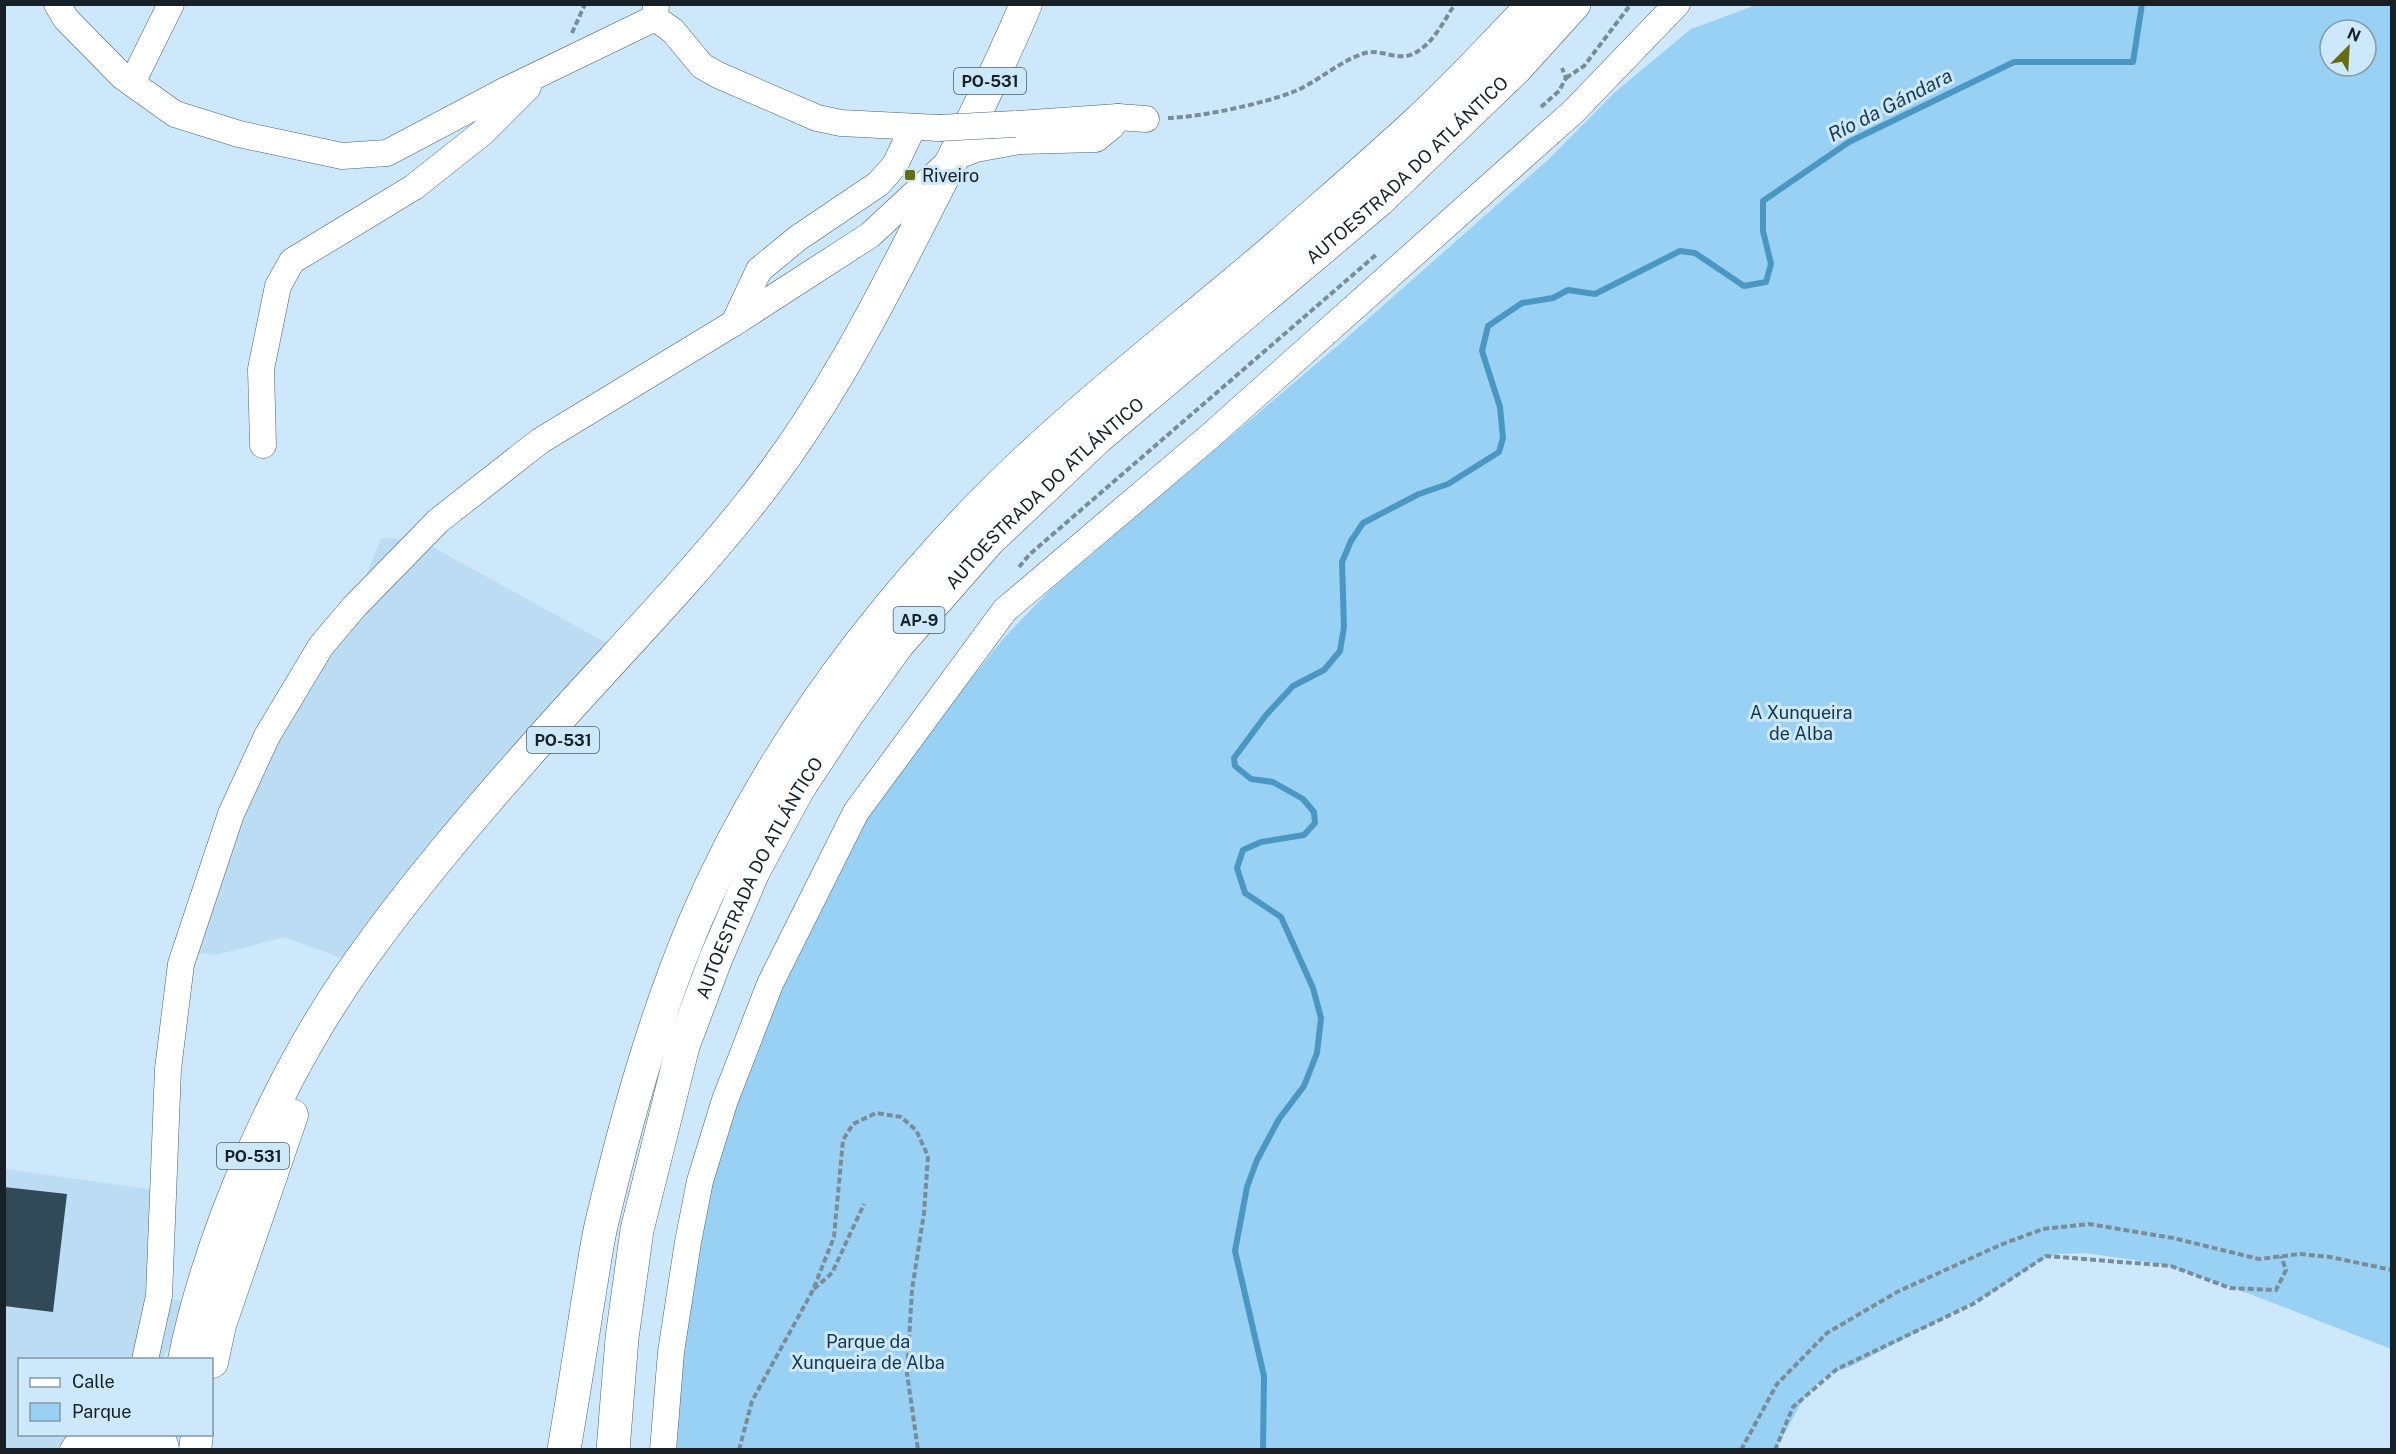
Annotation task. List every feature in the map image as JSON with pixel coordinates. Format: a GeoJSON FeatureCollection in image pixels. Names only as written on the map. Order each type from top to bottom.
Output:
{"type":"FeatureCollection","features":[{"type":"Feature","properties":{"kind":"highway","name":"AUTOESTRADA DO ATLÁNTICO"},"geometry":{"type":"LineString","coordinates":[[564,1449],[600,1231],[639,1077],[656,1023],[695,921],[733,843],[771,775],[813,708],[849,657],[907,585],[980,506],[1051,438],[1291,235],[1422,118],[1534,4]]}},
{"type":"Feature","properties":{"kind":"highway","name":"AUTOESTRADA DO ATLÁNTICO"},"geometry":{"type":"LineString","coordinates":[[613,1449],[622,1338],[637,1230],[683,1046],[716,958],[754,870],[798,789],[829,742],[897,645],[988,540],[1097,438],[1379,200],[1516,68],[1574,4]]}},
{"type":"Feature","properties":{"kind":"main road","name":"PO-531"},"geometry":{"type":"LineString","coordinates":[[213,1358],[220,1325],[285,1131],[315,1064],[343,1014],[412,915],[502,806],[754,525],[827,424],[874,345],[964,153],[1026,4]]}},
{"type":"Feature","properties":{"kind":"main road","name":"PO-531"},"geometry":{"type":"LineString","coordinates":[[195,1326],[230,1209],[264,1129],[299,1060],[357,964],[434,863],[534,746],[706,556],[791,450],[833,384],[1027,45],[1044,4]]}},
{"type":"Feature","properties":{"kind":"main road"},"geometry":{"type":"LineString","coordinates":[[175,1358],[218,1284],[247,1244]]}},
{"type":"Feature","properties":{"kind":"main road"},"geometry":{"type":"LineString","coordinates":[[195,1326],[198,1358]]}},
{"type":"Feature","properties":{"kind":"main road"},"geometry":{"type":"LineString","coordinates":[[144,1436],[162,1445],[163,1449]]}},
{"type":"Feature","properties":{"kind":"street"},"geometry":{"type":"LineString","coordinates":[[57,4],[66,19],[123,77],[175,114],[239,134],[342,156],[387,153],[656,11],[702,66],[817,118],[842,123],[939,128],[1118,117],[1146,119]]}},
{"type":"Feature","properties":{"kind":"street"},"geometry":{"type":"LineString","coordinates":[[132,83],[171,4]]}},
{"type":"Feature","properties":{"kind":"street"},"geometry":{"type":"LineString","coordinates":[[663,1449],[671,1352],[688,1242],[704,1171],[725,1100],[770,984],[856,812],[1005,610],[1209,437],[1574,111],[1677,4]]}},
{"type":"Feature","properties":{"kind":"street"},"geometry":{"type":"LineString","coordinates":[[263,445],[261,369],[278,286],[292,261],[414,187],[482,133],[543,72]]}},
{"type":"Feature","properties":{"kind":"street"},"geometry":{"type":"LineString","coordinates":[[145,1358],[159,1296],[168,1069],[181,963],[231,814],[272,727],[321,646],[354,607],[438,521],[540,441],[734,323],[870,235],[964,153],[1020,141],[1096,139],[1112,126],[1118,117]]}},
{"type":"Feature","properties":{"kind":"street"},"geometry":{"type":"LineString","coordinates":[[734,323],[759,270],[798,238],[878,184],[895,165],[913,127]]}},
{"type":"Feature","properties":{"kind":"street"},"geometry":{"type":"LineString","coordinates":[[159,1296],[195,1326]]}},
{"type":"Feature","properties":{"kind":"street"},"geometry":{"type":"LineString","coordinates":[[73,1449],[83,1438],[95,1436]]}},
{"type":"Feature","properties":{"kind":"street"},"geometry":{"type":"LineString","coordinates":[[104,1436],[120,1449]]}},
{"type":"Feature","properties":{"kind":"path"},"geometry":{"type":"LineString","coordinates":[[1146,119],[1198,115],[1294,92],[1331,69],[1366,53],[1408,56],[1422,49],[1433,37],[1455,4]]}},
{"type":"Feature","properties":{"kind":"path"},"geometry":{"type":"LineString","coordinates":[[1534,114],[1559,91],[1566,78],[1584,66],[1631,4]]}},
{"type":"Feature","properties":{"kind":"path"},"geometry":{"type":"LineString","coordinates":[[1562,68],[1566,78]]}},
{"type":"Feature","properties":{"kind":"path"},"geometry":{"type":"LineString","coordinates":[[1017,571],[1030,554],[1378,253]]}},
{"type":"Feature","properties":{"kind":"path"},"geometry":{"type":"LineString","coordinates":[[739,1449],[752,1401],[813,1290],[834,1237],[843,1140],[853,1124],[876,1113],[901,1117],[916,1130],[928,1156],[924,1213],[912,1290],[908,1373],[918,1449]]}},
{"type":"Feature","properties":{"kind":"path"},"geometry":{"type":"LineString","coordinates":[[813,1290],[832,1274],[864,1204]]}},
{"type":"Feature","properties":{"kind":"path"},"geometry":{"type":"LineString","coordinates":[[1741,1449],[1777,1384],[1827,1333],[1897,1293],[2000,1245],[2043,1229],[2089,1224],[2173,1238],[2259,1259],[2300,1254],[2330,1257],[2391,1270]]}},
{"type":"Feature","properties":{"kind":"path"},"geometry":{"type":"LineString","coordinates":[[1775,1449],[1793,1407],[1837,1369],[1973,1304],[2046,1256],[2171,1266],[2230,1288],[2276,1290],[2286,1270],[2281,1256]]}},
{"type":"Feature","properties":{"kind":"shaded area"},"geometry":{"type":"Polygon","coordinates":[[[381,538],[420,540],[621,651],[357,964],[285,937],[216,955],[185,952],[227,826],[354,607],[381,538]]]}},
{"type":"Feature","properties":{"kind":"shaded area"},"geometry":{"type":"Polygon","coordinates":[[[5,1169],[163,1191],[159,1296],[197,1304],[163,1358],[18,1358],[18,1436],[117,1436],[116,1449],[5,1450],[5,1169]]]}},
{"type":"Feature","properties":{"kind":"green space","name":"A Xunqueira de Alba"},"geometry":{"type":"Polygon","coordinates":[[[1756,5],[2391,5],[2391,1349],[2250,1294],[2174,1268],[2155,1263],[2084,1253],[2059,1254],[2041,1260],[1993,1292],[1948,1316],[1852,1366],[1830,1374],[1817,1384],[1801,1403],[1776,1449],[670,1450],[705,1198],[758,1036],[869,812],[896,773],[1003,639],[1050,590],[1342,342],[1549,159],[1614,93],[1691,29],[1756,5]]]}},
{"type":"Feature","properties":{"kind":"building"},"geometry":{"type":"Polygon","coordinates":[[[4,1187],[67,1194],[53,1312],[4,1306],[4,1187]]]}},
{"type":"Feature","properties":{"kind":"waterway","name":"Río da Gándara"},"geometry":{"type":"LineString","coordinates":[[1263,1450],[1264,1376],[1235,1251],[1247,1187],[1257,1160],[1279,1119],[1304,1086],[1317,1053],[1321,1018],[1313,988],[1281,917],[1245,893],[1237,868],[1243,850],[1261,842],[1304,835],[1315,823],[1314,812],[1303,799],[1273,782],[1251,779],[1235,766],[1234,758],[1266,715],[1293,686],[1324,670],[1340,651],[1344,627],[1342,562],[1351,541],[1363,523],[1419,494],[1448,484],[1499,452],[1503,438],[1500,407],[1482,351],[1488,326],[1522,303],[1553,298],[1568,290],[1595,294],[1680,251],[1695,253],[1744,286],[1766,282],[1771,264],[1763,231],[1763,201],[1849,142],[2014,62],[2133,62],[2142,4]]}},
{"type":"Feature","properties":{"kind":"place","name":"Riveiro"},"geometry":{"type":"Point","coordinates":[910,175]}},
{"type":"Feature","properties":{"kind":"park label","name":"Parque da Xunqueira de Alba"},"geometry":{"type":"Point","coordinates":[868,1351]}}]}
